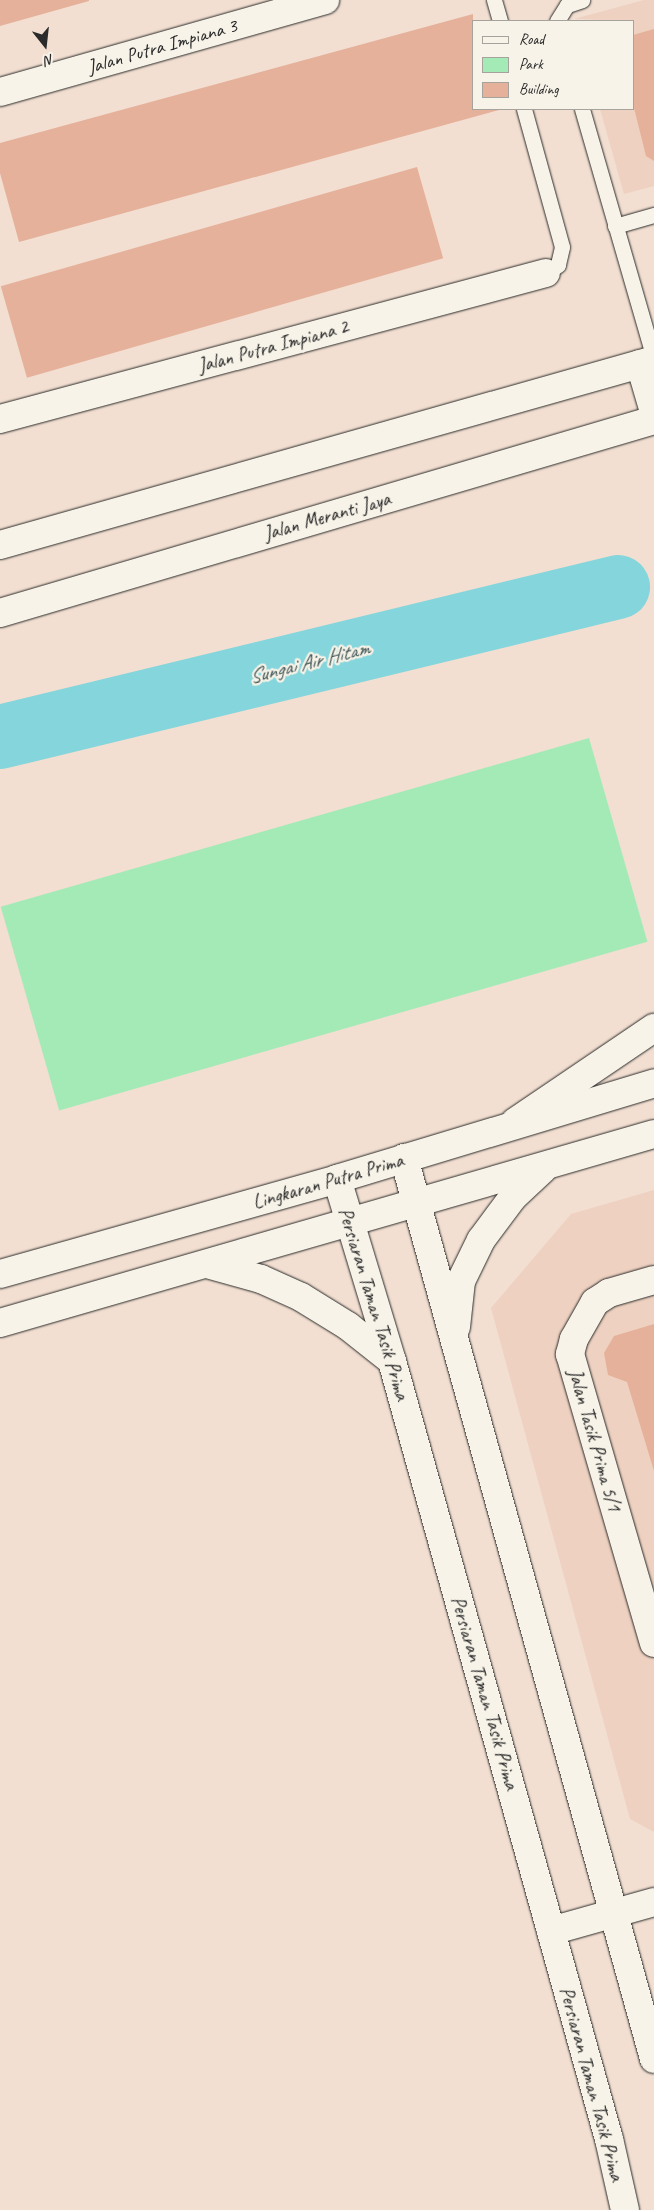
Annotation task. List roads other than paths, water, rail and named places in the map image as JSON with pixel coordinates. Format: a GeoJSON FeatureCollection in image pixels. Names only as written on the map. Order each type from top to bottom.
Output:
{"type":"FeatureCollection","features":[{"type":"Feature","properties":{"kind":"main road","name":"Jalan Putra Impiana 3"},"geometry":{"type":"LineString","coordinates":[[0,92],[325,0]]}},
{"type":"Feature","properties":{"kind":"main road","name":"Jalan Putra Impiana 2"},"geometry":{"type":"LineString","coordinates":[[0,419],[546,273]]}},
{"type":"Feature","properties":{"kind":"main road"},"geometry":{"type":"LineString","coordinates":[[0,545],[649,361],[654,412]]}},
{"type":"Feature","properties":{"kind":"main road","name":"Jalan Meranti Jaya"},"geometry":{"type":"LineString","coordinates":[[0,613],[654,420]]}},
{"type":"Feature","properties":{"kind":"main road"},"geometry":{"type":"LineString","coordinates":[[508,1127],[654,1028]]}},
{"type":"Feature","properties":{"kind":"main road","name":"Lingkaran Putra Prima"},"geometry":{"type":"LineString","coordinates":[[0,1274],[337,1179],[654,1083]]}},
{"type":"Feature","properties":{"kind":"main road"},"geometry":{"type":"LineString","coordinates":[[0,1323],[654,1134]]}},
{"type":"Feature","properties":{"kind":"main road"},"geometry":{"type":"LineString","coordinates":[[404,1158],[654,2059]]}},
{"type":"Feature","properties":{"kind":"main road"},"geometry":{"type":"LineString","coordinates":[[454,1343],[461,1281],[481,1240],[514,1197],[546,1166]]}},
{"type":"Feature","properties":{"kind":"main road","name":"Persiaran Taman Tasik Prima"},"geometry":{"type":"LineString","coordinates":[[337,1179],[392,1360],[552,1931],[625,2210]]}},
{"type":"Feature","properties":{"kind":"main road"},"geometry":{"type":"LineString","coordinates":[[206,1264],[261,1279],[301,1297],[348,1326],[392,1360]]}},
{"type":"Feature","properties":{"kind":"main road","name":"Jalan Tasik Prima 5/1"},"geometry":{"type":"LineString","coordinates":[[654,1280],[609,1293],[595,1302],[574,1339],[570,1354],[654,1643]]}},
{"type":"Feature","properties":{"kind":"main road"},"geometry":{"type":"LineString","coordinates":[[552,1931],[654,1902]]}},
{"type":"Feature","properties":{"kind":"lane"},"geometry":{"type":"LineString","coordinates":[[494,0],[500,20]]}},
{"type":"Feature","properties":{"kind":"lane"},"geometry":{"type":"LineString","coordinates":[[557,20],[560,11],[567,5],[582,0]]}},
{"type":"Feature","properties":{"kind":"lane"},"geometry":{"type":"LineString","coordinates":[[524,110],[562,247],[558,265],[546,273]]}},
{"type":"Feature","properties":{"kind":"lane"},"geometry":{"type":"LineString","coordinates":[[582,110],[615,226],[649,361]]}},
{"type":"Feature","properties":{"kind":"lane"},"geometry":{"type":"LineString","coordinates":[[615,226],[654,215]]}},
{"type":"Feature","properties":{"kind":"waterway","name":"Sungai Air Hitam"},"geometry":{"type":"LineString","coordinates":[[0,737],[618,587]]}}]}
